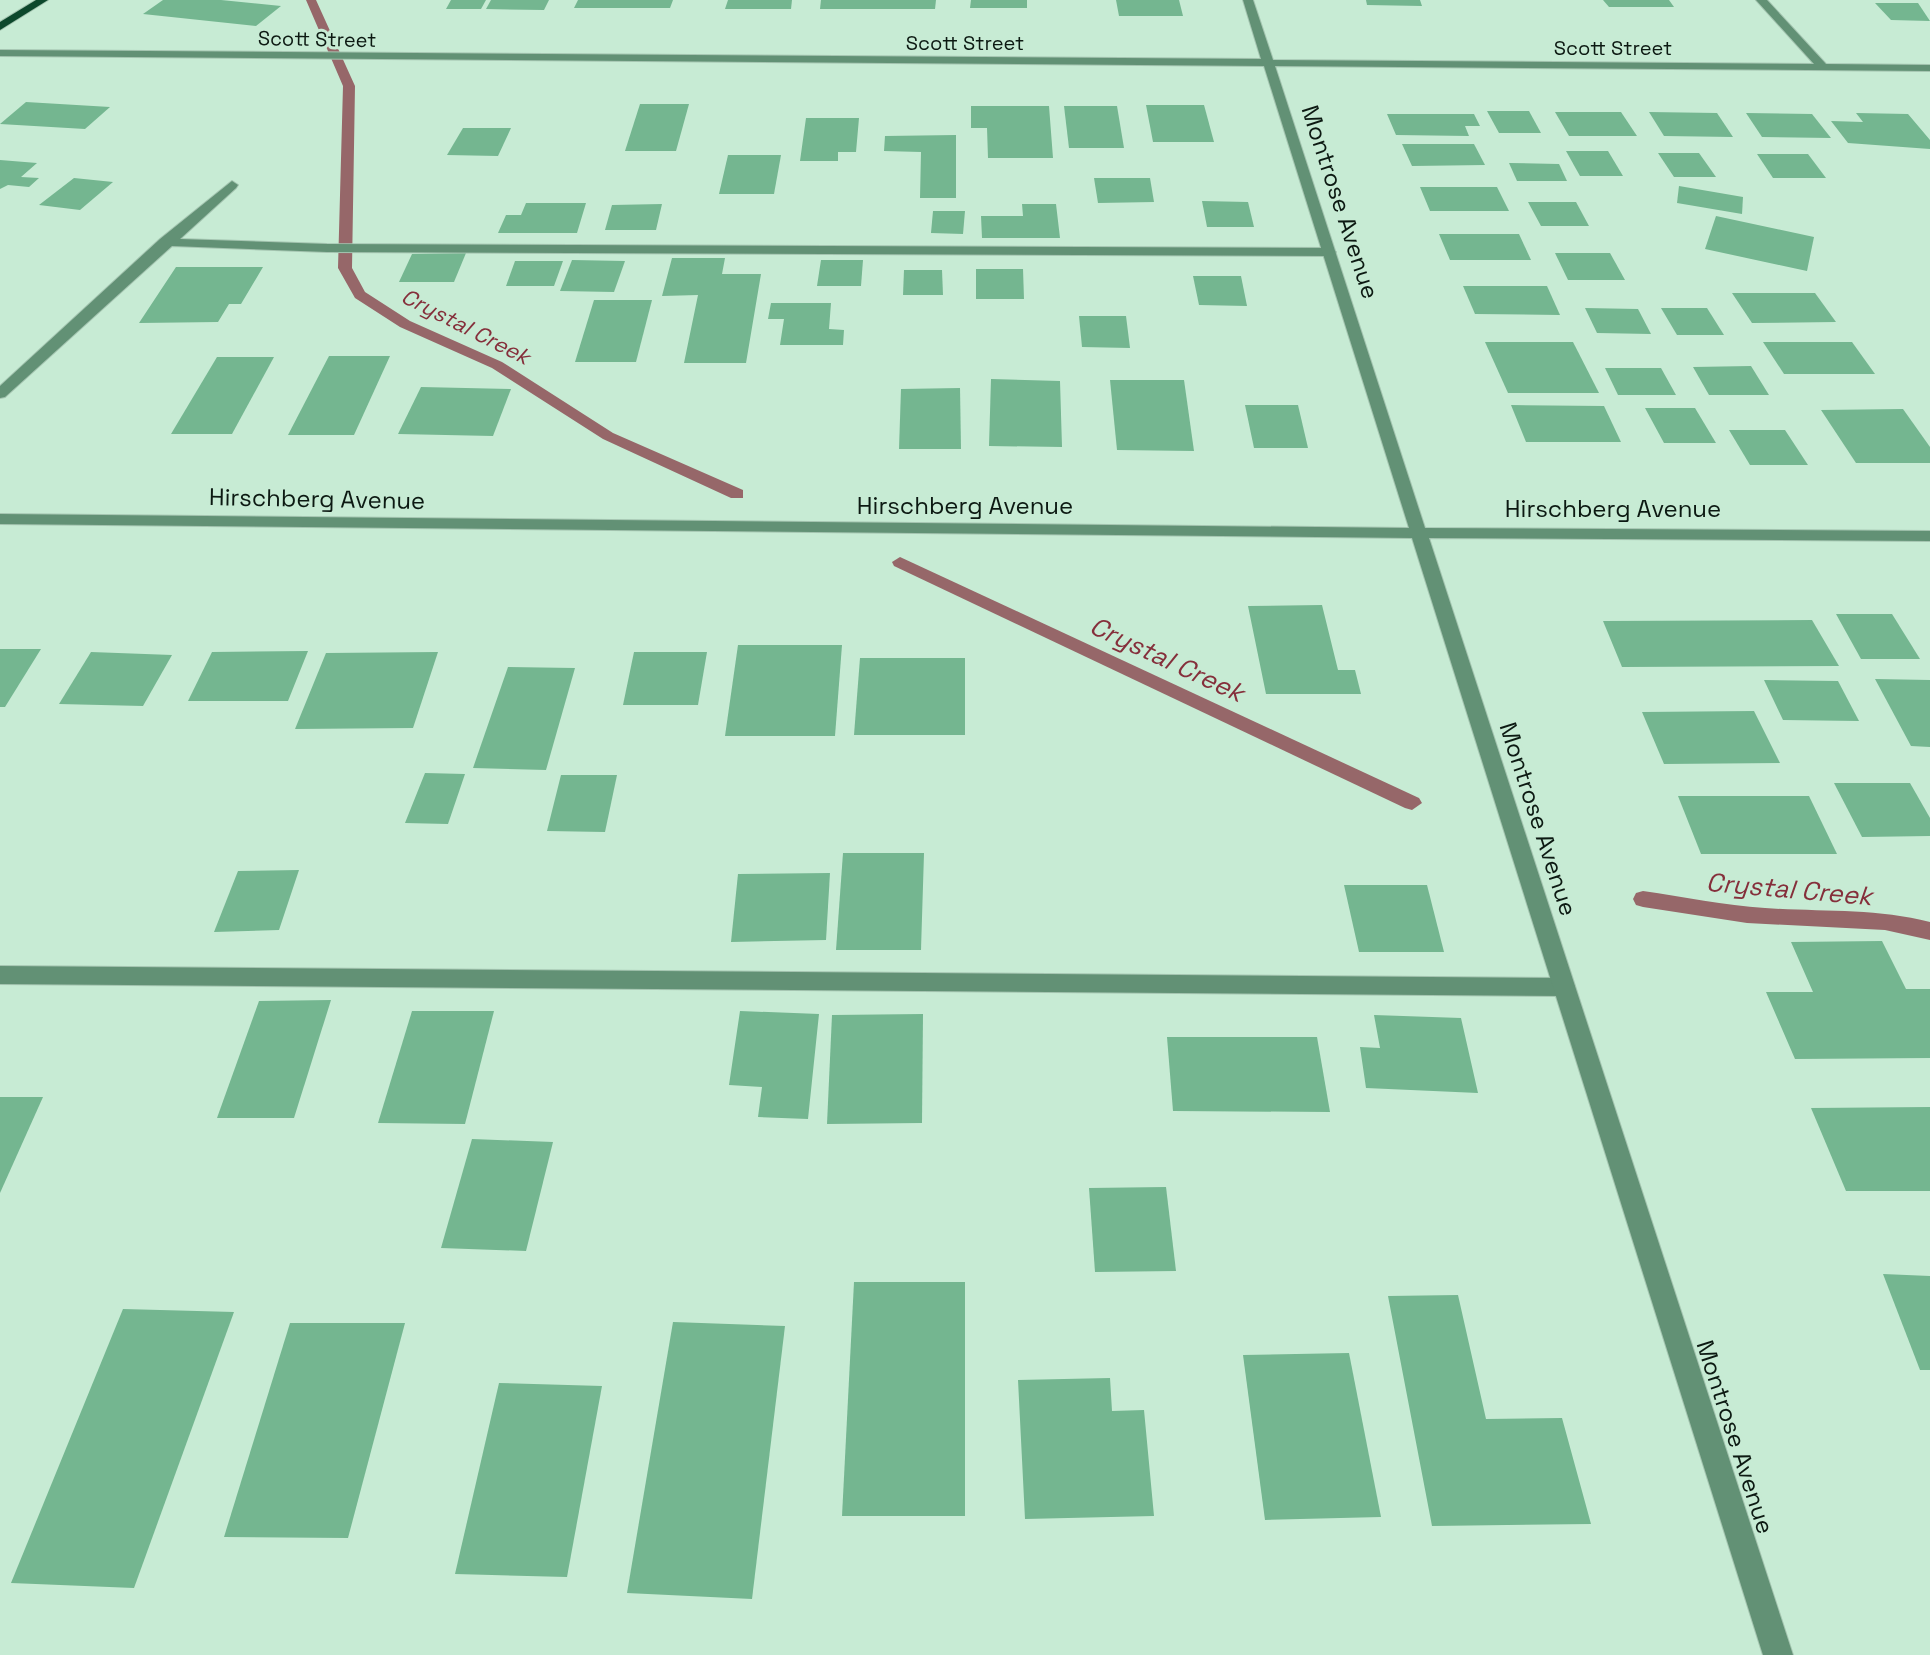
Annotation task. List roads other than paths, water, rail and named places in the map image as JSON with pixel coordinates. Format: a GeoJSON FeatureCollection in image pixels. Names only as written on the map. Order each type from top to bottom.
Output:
{"type":"FeatureCollection","features":[{"type":"Feature","properties":{"kind":"main road"},"geometry":{"type":"LineString","coordinates":[[0,27],[43,0]]}},
{"type":"Feature","properties":{"kind":"street","name":"Montrose Avenue"},"geometry":{"type":"LineString","coordinates":[[1248,0],[1778,1655]]}},
{"type":"Feature","properties":{"kind":"street"},"geometry":{"type":"LineString","coordinates":[[1761,0],[1823,67]]}},
{"type":"Feature","properties":{"kind":"street","name":"Scott Street"},"geometry":{"type":"LineString","coordinates":[[0,53],[1930,68]]}},
{"type":"Feature","properties":{"kind":"street"},"geometry":{"type":"LineString","coordinates":[[0,394],[165,242],[232,185]]}},
{"type":"Feature","properties":{"kind":"street"},"geometry":{"type":"LineString","coordinates":[[165,242],[327,248],[1329,252]]}},
{"type":"Feature","properties":{"kind":"street","name":"Hirschberg Avenue"},"geometry":{"type":"LineString","coordinates":[[0,519],[871,530],[1930,536]]}},
{"type":"Feature","properties":{"kind":"street"},"geometry":{"type":"LineString","coordinates":[[0,975],[1564,987]]}},
{"type":"Feature","properties":{"kind":"waterway","name":"Crystal Creek"},"geometry":{"type":"LineString","coordinates":[[311,0],[349,86],[345,268],[360,295],[405,324],[497,365],[608,436],[737,494]]}},
{"type":"Feature","properties":{"kind":"waterway","name":"Crystal Creek"},"geometry":{"type":"LineString","coordinates":[[900,562],[1412,803]]}},
{"type":"Feature","properties":{"kind":"waterway","name":"Crystal Creek"},"geometry":{"type":"LineString","coordinates":[[1643,899],[1747,915],[1885,921],[1930,931]]}}]}
